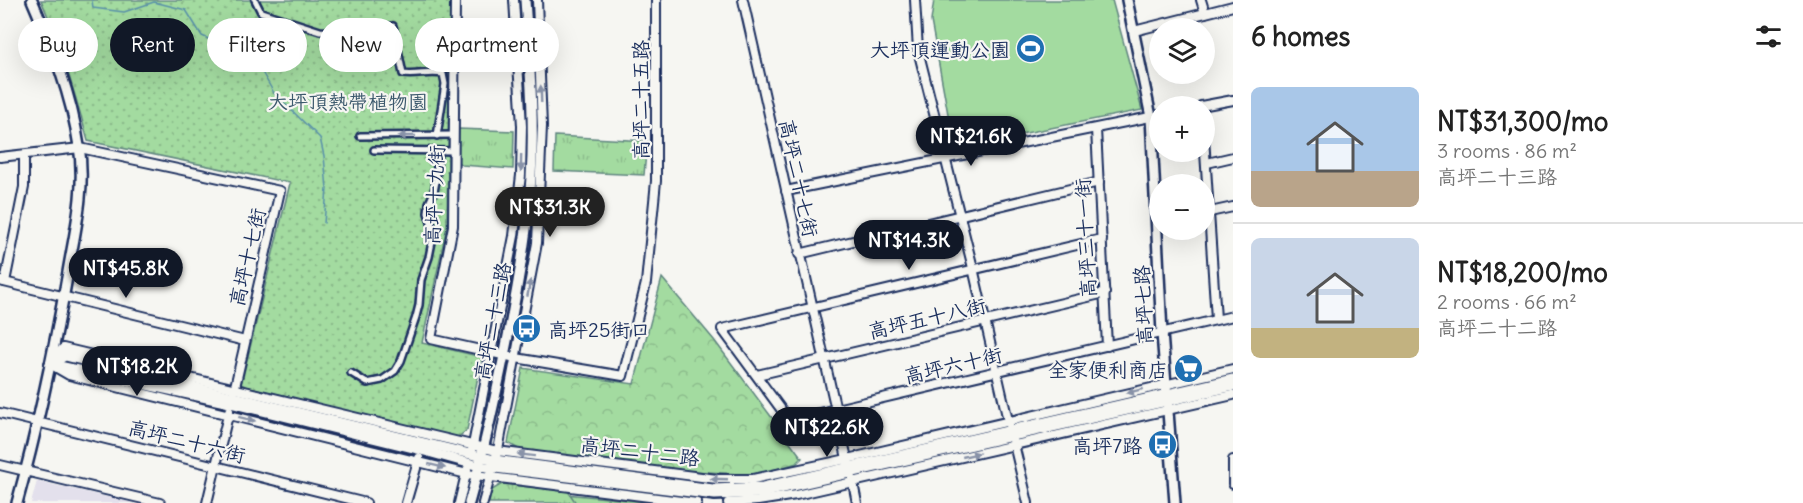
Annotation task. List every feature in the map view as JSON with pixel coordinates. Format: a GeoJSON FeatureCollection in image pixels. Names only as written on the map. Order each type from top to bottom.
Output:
{"type":"FeatureCollection","features":[{"type":"Feature","properties":{"kind":"street"},"geometry":{"type":"LineString","coordinates":[[17,503],[50,364],[80,203],[80,148],[68,92],[58,60],[32,0]]}},
{"type":"Feature","properties":{"kind":"street"},"geometry":{"type":"LineString","coordinates":[[255,0],[261,12],[320,31],[343,33],[393,26],[403,74],[433,72],[443,74],[445,84],[437,136]]}},
{"type":"Feature","properties":{"kind":"street","name":"高坪十九街"},"geometry":{"type":"LineString","coordinates":[[455,0],[453,226],[431,339],[516,358]]}},
{"type":"Feature","properties":{"kind":"street","name":"高坪二十三路"},"geometry":{"type":"LineString","coordinates":[[459,503],[492,353],[514,236],[521,175],[522,126],[514,0]]}},
{"type":"Feature","properties":{"kind":"street","name":"高坪二十三路"},"geometry":{"type":"LineString","coordinates":[[469,503],[504,356],[526,240],[532,126],[525,0]]}},
{"type":"Feature","properties":{"kind":"street","name":"高坪二十三路"},"geometry":{"type":"LineString","coordinates":[[483,503],[494,464],[537,243],[542,126],[537,0]]}},
{"type":"Feature","properties":{"kind":"street","name":"高坪二十五路"},"geometry":{"type":"LineString","coordinates":[[516,358],[623,376],[646,283],[656,181],[656,0]]}},
{"type":"Feature","properties":{"kind":"street","name":"高坪二十七街"},"geometry":{"type":"LineString","coordinates":[[743,0],[857,503]]}},
{"type":"Feature","properties":{"kind":"street"},"geometry":{"type":"LineString","coordinates":[[915,0],[918,50],[973,268],[1028,503]]}},
{"type":"Feature","properties":{"kind":"street","name":"高坪七路"},"geometry":{"type":"LineString","coordinates":[[1127,0],[1150,96]]}},
{"type":"Feature","properties":{"kind":"street"},"geometry":{"type":"LineString","coordinates":[[1201,0],[1204,13]]}},
{"type":"Feature","properties":{"kind":"street"},"geometry":{"type":"LineString","coordinates":[[1134,31],[1233,6]]}},
{"type":"Feature","properties":{"kind":"street"},"geometry":{"type":"LineString","coordinates":[[1215,103],[1233,100]]}},
{"type":"Feature","properties":{"kind":"street"},"geometry":{"type":"LineString","coordinates":[[786,191],[1149,117]]}},
{"type":"Feature","properties":{"kind":"street","name":"高坪三十一街"},"geometry":{"type":"LineString","coordinates":[[1096,129],[1107,346]]}},
{"type":"Feature","properties":{"kind":"street"},"geometry":{"type":"LineString","coordinates":[[360,136],[454,135]]}},
{"type":"Feature","properties":{"kind":"street","name":"高坪十七街"},"geometry":{"type":"LineString","coordinates":[[0,157],[80,148],[280,190],[207,503]]}},
{"type":"Feature","properties":{"kind":"street"},"geometry":{"type":"LineString","coordinates":[[374,150],[454,151]]}},
{"type":"Feature","properties":{"kind":"street"},"geometry":{"type":"LineString","coordinates":[[351,373],[367,383],[382,380],[395,371],[401,361],[419,305],[421,280],[433,239],[434,232],[428,213],[436,181],[438,151]]}},
{"type":"Feature","properties":{"kind":"street"},"geometry":{"type":"LineString","coordinates":[[24,155],[24,187],[2,281],[245,342]]}},
{"type":"Feature","properties":{"kind":"street"},"geometry":{"type":"LineString","coordinates":[[1208,174],[1207,163],[1233,157]]}},
{"type":"Feature","properties":{"kind":"street","name":"高坪七路"},"geometry":{"type":"LineString","coordinates":[[1156,162],[1162,333],[1175,503]]}},
{"type":"Feature","properties":{"kind":"street"},"geometry":{"type":"LineString","coordinates":[[799,254],[1099,182]]}},
{"type":"Feature","properties":{"kind":"street"},"geometry":{"type":"LineString","coordinates":[[1215,211],[1233,207]]}},
{"type":"Feature","properties":{"kind":"street"},"geometry":{"type":"LineString","coordinates":[[812,308],[1102,239]]}},
{"type":"Feature","properties":{"kind":"street"},"geometry":{"type":"LineString","coordinates":[[1212,240],[1216,319]]}},
{"type":"Feature","properties":{"kind":"street","name":"高坪五十八街"},"geometry":{"type":"LineString","coordinates":[[757,375],[1105,293]]}},
{"type":"Feature","properties":{"kind":"street","name":"高坪六十街"},"geometry":{"type":"LineString","coordinates":[[812,308],[722,329],[789,420],[1233,316]]}},
{"type":"Feature","properties":{"kind":"street","name":"高坪二十二路"},"geometry":{"type":"LineString","coordinates":[[50,364],[63,348],[232,396],[423,442],[470,460],[715,495],[761,493],[1012,433],[1168,402],[1233,386]]}},
{"type":"Feature","properties":{"kind":"street","name":"高坪二十二路"},"geometry":{"type":"LineString","coordinates":[[50,364],[232,396],[423,442],[470,460],[697,503]]}},
{"type":"Feature","properties":{"kind":"street","name":"高坪二十二路"},"geometry":{"type":"LineString","coordinates":[[50,364],[69,375],[418,461],[470,460]]}},
{"type":"Feature","properties":{"kind":"street","name":"高坪二十二路"},"geometry":{"type":"LineString","coordinates":[[1012,433],[1166,384],[1233,369]]}},
{"type":"Feature","properties":{"kind":"street","name":"高坪二十二路"},"geometry":{"type":"LineString","coordinates":[[1168,402],[1233,380]]}},
{"type":"Feature","properties":{"kind":"street","name":"高坪二十二路"},"geometry":{"type":"LineString","coordinates":[[494,464],[717,479],[753,479],[850,470],[1012,433],[1168,402],[1233,395]]}},
{"type":"Feature","properties":{"kind":"street","name":"高坪二十六街"},"geometry":{"type":"LineString","coordinates":[[0,413],[366,503]]}},
{"type":"Feature","properties":{"kind":"street"},"geometry":{"type":"LineString","coordinates":[[406,503],[423,442]]}},
{"type":"Feature","properties":{"kind":"street"},"geometry":{"type":"LineString","coordinates":[[1233,460],[1233,484]]}},
{"type":"Feature","properties":{"kind":"street"},"geometry":{"type":"LineString","coordinates":[[0,465],[160,503]]}},
{"type":"Feature","properties":{"kind":"street","name":"高坪二十二路"},"geometry":{"type":"LineString","coordinates":[[728,503],[777,498],[850,470]]}},
{"type":"Feature","properties":{"kind":"shaded area"},"geometry":{"type":"Polygon","coordinates":[[[37,481],[134,503],[31,503],[37,481]]]}},
{"type":"Feature","properties":{"kind":"green space","name":"大坪頂熱帶植物園"},"geometry":{"type":"Polygon","coordinates":[[[41,0],[450,0],[450,18],[415,18],[415,72],[449,72],[447,226],[422,343],[482,357],[467,430],[457,438],[241,385],[290,183],[88,141],[68,72],[98,72],[98,18],[48,18],[41,0]]]}},
{"type":"Feature","properties":{"kind":"green space","name":"大坪頂運動公園"},"geometry":{"type":"Polygon","coordinates":[[[934,0],[1112,0],[1142,110],[954,147],[931,21],[934,0]]]}},
{"type":"Feature","properties":{"kind":"green space"},"geometry":{"type":"Polygon","coordinates":[[[458,129],[514,131],[513,169],[462,165],[458,162],[458,129]]]}},
{"type":"Feature","properties":{"kind":"green space"},"geometry":{"type":"Polygon","coordinates":[[[555,136],[647,141],[644,175],[554,171],[555,136]]]}},
{"type":"Feature","properties":{"kind":"green space"},"geometry":{"type":"Polygon","coordinates":[[[662,278],[714,340],[802,458],[797,463],[755,475],[692,471],[554,456],[522,451],[508,443],[523,368],[634,384],[662,278]]]}},
{"type":"Feature","properties":{"kind":"green space"},"geometry":{"type":"Polygon","coordinates":[[[502,484],[568,491],[576,503],[489,503],[492,490],[502,484]]]}},
{"type":"Feature","properties":{"kind":"green space"},"geometry":{"type":"Polygon","coordinates":[[[565,494],[660,503],[568,503],[565,494]]]}},
{"type":"Feature","properties":{"kind":"waterway"},"geometry":{"type":"LineString","coordinates":[[92,0],[93,8],[124,12],[154,2],[186,10],[202,36],[227,47],[245,51],[259,67],[274,93],[320,138],[327,189],[324,223]]}},
{"type":"Feature","properties":{"kind":"place","name":"大坪頂運動公園"},"geometry":{"type":"Point","coordinates":[1031,49]}},
{"type":"Feature","properties":{"kind":"place","name":"高坪25街口"},"geometry":{"type":"Point","coordinates":[527,329]}},
{"type":"Feature","properties":{"kind":"place","name":"全家便利商店"},"geometry":{"type":"Point","coordinates":[1189,369]}},
{"type":"Feature","properties":{"kind":"place","name":"高坪7路"},"geometry":{"type":"Point","coordinates":[1163,445]}}]}
